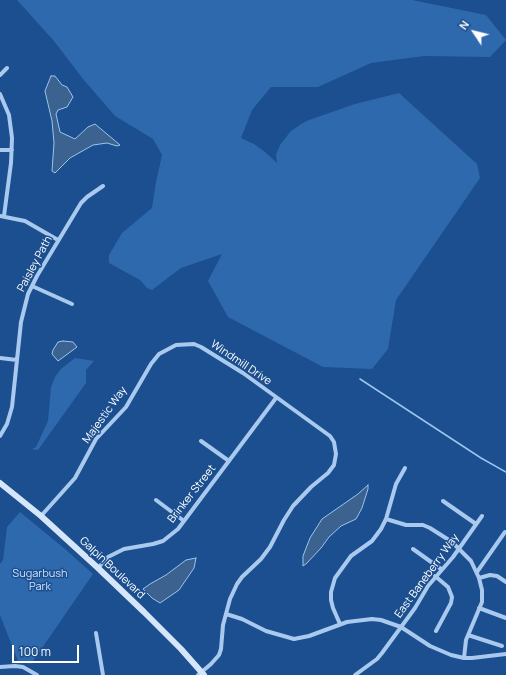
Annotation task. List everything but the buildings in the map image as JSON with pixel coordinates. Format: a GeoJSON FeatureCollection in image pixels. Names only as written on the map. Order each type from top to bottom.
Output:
{"type":"FeatureCollection","features":[{"type":"Feature","properties":{"kind":"street"},"geometry":{"type":"LineString","coordinates":[[0,75],[8,68]]}},
{"type":"Feature","properties":{"kind":"street"},"geometry":{"type":"LineString","coordinates":[[0,94],[9,115],[12,150],[2,216],[25,221],[58,240]]}},
{"type":"Feature","properties":{"kind":"street"},"geometry":{"type":"LineString","coordinates":[[0,150],[12,150]]}},
{"type":"Feature","properties":{"kind":"street","name":"Paisley Path"},"geometry":{"type":"LineString","coordinates":[[0,436],[7,424],[12,407],[23,312],[32,286],[58,240],[84,200],[103,186]]}},
{"type":"Feature","properties":{"kind":"street"},"geometry":{"type":"LineString","coordinates":[[32,286],[72,304]]}},
{"type":"Feature","properties":{"kind":"street","name":"Windmill Drive"},"geometry":{"type":"LineString","coordinates":[[194,344],[202,347],[243,373],[330,436],[336,447],[336,459],[334,465],[328,473],[311,487],[293,506],[270,547],[261,559],[242,578],[233,591],[226,614],[219,655],[201,674]]}},
{"type":"Feature","properties":{"kind":"street","name":"Majestic Way"},"geometry":{"type":"LineString","coordinates":[[41,516],[75,478],[96,439],[126,407],[151,364],[159,354],[176,345],[194,344]]}},
{"type":"Feature","properties":{"kind":"street"},"geometry":{"type":"LineString","coordinates":[[0,358],[17,360]]}},
{"type":"Feature","properties":{"kind":"street","name":"Brinker Street"},"geometry":{"type":"LineString","coordinates":[[98,568],[108,557],[124,549],[163,541],[178,529],[276,398]]}},
{"type":"Feature","properties":{"kind":"street"},"geometry":{"type":"LineString","coordinates":[[201,441],[229,461]]}},
{"type":"Feature","properties":{"kind":"street"},"geometry":{"type":"LineString","coordinates":[[340,624],[331,600],[331,592],[335,578],[351,556],[377,536],[386,519],[396,484],[404,468]]}},
{"type":"Feature","properties":{"kind":"street","name":"Galpin Boulevard"},"geometry":{"type":"LineString","coordinates":[[0,483],[41,516],[98,568],[144,612],[201,674]]}},
{"type":"Feature","properties":{"kind":"street"},"geometry":{"type":"LineString","coordinates":[[156,500],[184,521]]}},
{"type":"Feature","properties":{"kind":"street"},"geometry":{"type":"LineString","coordinates":[[443,501],[476,524]]}},
{"type":"Feature","properties":{"kind":"street","name":"East Baneberry Way"},"geometry":{"type":"LineString","coordinates":[[355,675],[376,659],[415,608],[435,576],[459,548],[482,516]]}},
{"type":"Feature","properties":{"kind":"street"},"geometry":{"type":"LineString","coordinates":[[386,519],[406,525],[423,525],[430,528],[459,548],[471,561],[479,578],[482,590],[482,602],[468,635],[464,658]]}},
{"type":"Feature","properties":{"kind":"street"},"geometry":{"type":"LineString","coordinates":[[477,572],[505,532]]}},
{"type":"Feature","properties":{"kind":"street"},"geometry":{"type":"LineString","coordinates":[[412,549],[441,570]]}},
{"type":"Feature","properties":{"kind":"street"},"geometry":{"type":"LineString","coordinates":[[479,578],[490,575],[497,576],[506,581]]}},
{"type":"Feature","properties":{"kind":"street"},"geometry":{"type":"LineString","coordinates":[[435,576],[448,587],[452,597],[451,602],[436,631]]}},
{"type":"Feature","properties":{"kind":"street"},"geometry":{"type":"LineString","coordinates":[[479,608],[506,618]]}},
{"type":"Feature","properties":{"kind":"street"},"geometry":{"type":"LineString","coordinates":[[226,614],[242,619],[266,631],[294,639],[309,636],[340,624],[356,620],[381,620],[401,627],[431,646],[451,655],[464,658],[506,654]]}},
{"type":"Feature","properties":{"kind":"street"},"geometry":{"type":"LineString","coordinates":[[96,633],[103,675]]}},
{"type":"Feature","properties":{"kind":"street"},"geometry":{"type":"LineString","coordinates":[[468,635],[502,646]]}},
{"type":"Feature","properties":{"kind":"street"},"geometry":{"type":"LineString","coordinates":[[0,667],[23,667],[36,675]]}},
{"type":"Feature","properties":{"kind":"green space"},"geometry":{"type":"Polygon","coordinates":[[[17,0],[412,0],[486,15],[506,40],[490,57],[424,56],[371,63],[318,87],[271,87],[252,110],[241,138],[254,144],[277,163],[276,155],[280,145],[290,132],[301,124],[355,104],[399,93],[477,164],[480,178],[396,300],[388,349],[372,369],[323,367],[228,317],[208,281],[222,254],[181,268],[152,290],[147,288],[140,280],[109,263],[109,255],[122,233],[152,208],[162,155],[153,139],[115,116],[83,79],[54,41],[17,0]]]}},
{"type":"Feature","properties":{"kind":"green space"},"geometry":{"type":"Polygon","coordinates":[[[75,358],[94,361],[86,370],[86,383],[38,450],[32,449],[36,447],[48,421],[51,387],[55,377],[61,369],[75,358]]]}},
{"type":"Feature","properties":{"kind":"green space","name":"Sugarbush Park"},"geometry":{"type":"Polygon","coordinates":[[[20,512],[93,574],[31,664],[18,661],[0,615],[0,564],[3,560],[7,527],[20,512]]]}},
{"type":"Feature","properties":{"kind":"shaded area"},"geometry":{"type":"Polygon","coordinates":[[[51,76],[55,76],[62,85],[67,87],[73,97],[67,107],[58,110],[56,114],[60,132],[75,139],[88,127],[95,124],[120,145],[117,146],[107,143],[93,145],[70,158],[55,173],[52,171],[54,143],[52,121],[45,91],[51,76]]]}},
{"type":"Feature","properties":{"kind":"shaded area"},"geometry":{"type":"Polygon","coordinates":[[[58,342],[73,342],[77,347],[58,361],[52,354],[53,350],[58,342]]]}},
{"type":"Feature","properties":{"kind":"shaded area"},"geometry":{"type":"Polygon","coordinates":[[[368,485],[362,508],[356,519],[341,526],[303,566],[303,556],[310,538],[322,519],[358,494],[368,485]]]}},
{"type":"Feature","properties":{"kind":"shaded area"},"geometry":{"type":"Polygon","coordinates":[[[196,558],[194,568],[179,590],[160,603],[152,598],[143,589],[166,575],[186,560],[196,558]]]}},
{"type":"Feature","properties":{"kind":"waterway"},"geometry":{"type":"LineString","coordinates":[[360,379],[481,458],[506,472]]}}]}
